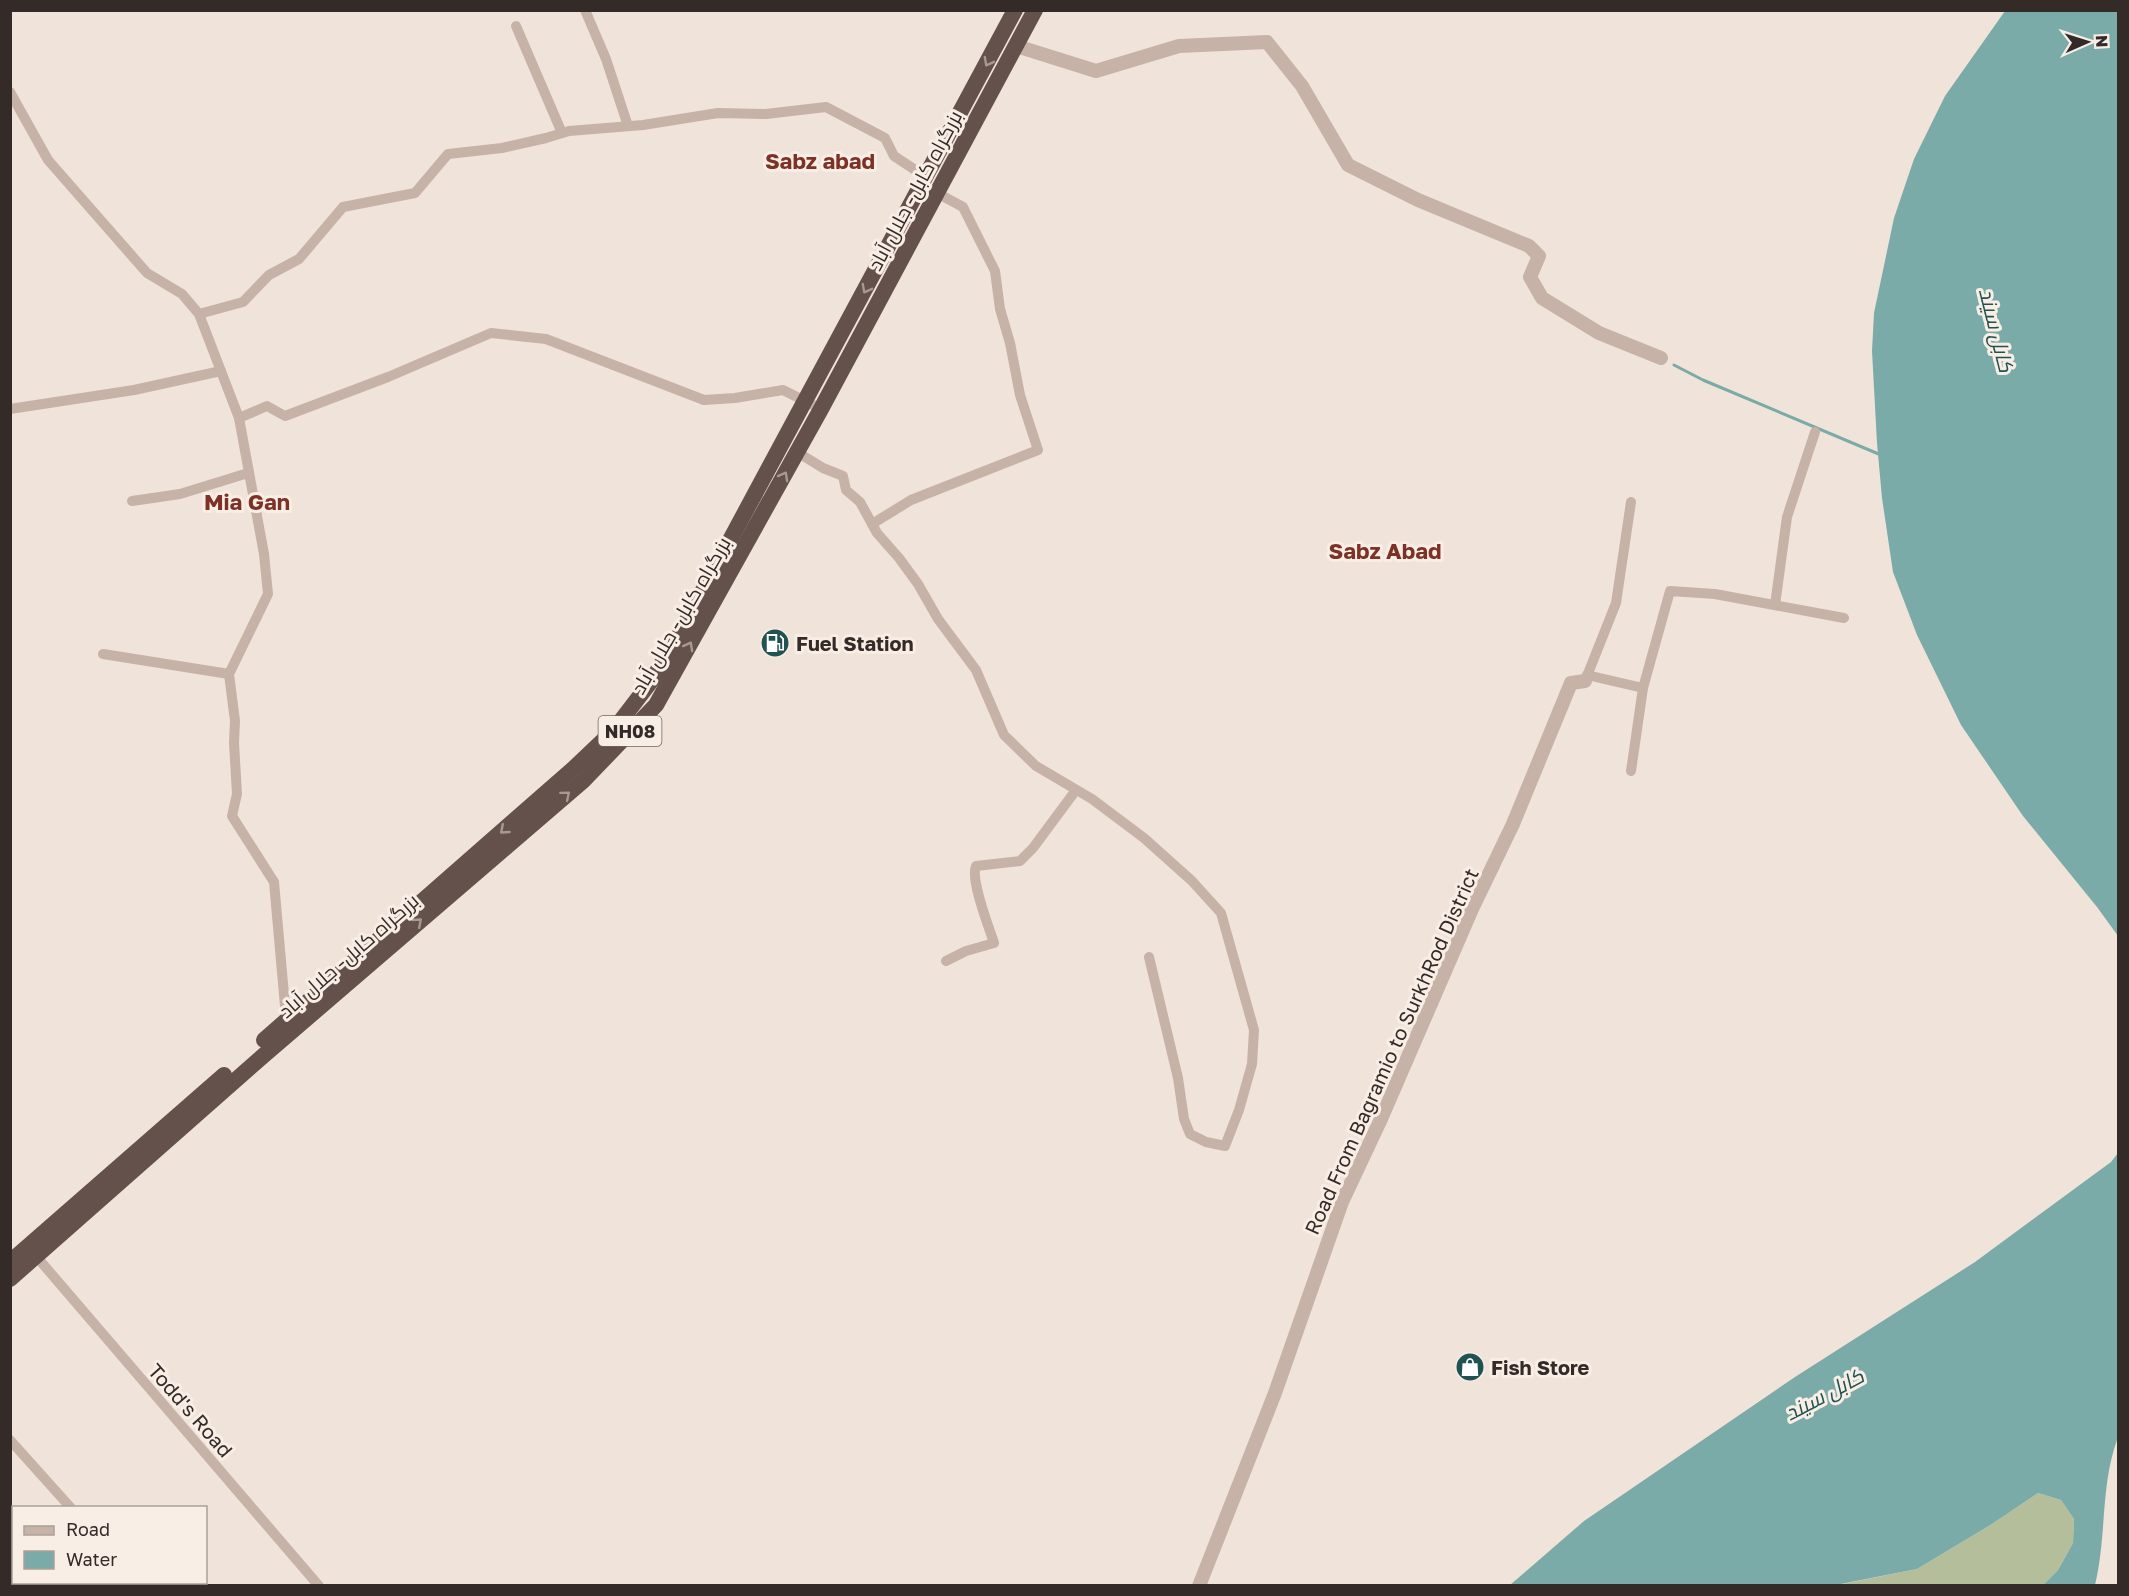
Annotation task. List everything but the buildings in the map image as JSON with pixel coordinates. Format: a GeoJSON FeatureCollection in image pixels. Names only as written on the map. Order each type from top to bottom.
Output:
{"type":"FeatureCollection","features":[{"type":"Feature","properties":{"kind":"highway","name":"بزرگراه کابل- جلال آباد"},"geometry":{"type":"LineString","coordinates":[[10,1262],[573,770],[613,731],[652,680],[678,637],[1015,10]]}},
{"type":"Feature","properties":{"kind":"highway","name":"بزرگراه کابل- جلال آباد"},"geometry":{"type":"LineString","coordinates":[[10,1279],[263,1056],[583,781],[656,705],[821,409],[1035,10]]}},
{"type":"Feature","properties":{"kind":"street"},"geometry":{"type":"LineString","coordinates":[[585,10],[606,58],[628,126]]}},
{"type":"Feature","properties":{"kind":"street"},"geometry":{"type":"LineString","coordinates":[[516,26],[562,133]]}},
{"type":"Feature","properties":{"kind":"street"},"geometry":{"type":"LineString","coordinates":[[1016,46],[1096,71],[1179,46],[1267,42],[1302,86],[1348,165],[1418,200],[1529,246],[1539,256],[1530,277],[1542,298],[1599,333],[1661,358]]}},
{"type":"Feature","properties":{"kind":"street"},"geometry":{"type":"LineString","coordinates":[[10,93],[48,160],[147,273],[182,294],[199,314],[239,418],[264,554],[268,594],[230,674],[235,721],[237,794],[232,816],[274,882],[285,1006],[289,1018]]}},
{"type":"Feature","properties":{"kind":"street"},"geometry":{"type":"LineString","coordinates":[[199,314],[243,302],[269,275],[299,259],[343,207],[415,192],[447,154],[502,148],[569,131],[628,126],[718,112],[766,114],[826,107],[885,138],[894,156],[926,177]]}},
{"type":"Feature","properties":{"kind":"street"},"geometry":{"type":"LineString","coordinates":[[872,524],[911,500],[1038,450],[1020,395],[1010,343],[1000,309],[995,271],[963,207],[937,193]]}},
{"type":"Feature","properties":{"kind":"street"},"geometry":{"type":"LineString","coordinates":[[239,418],[267,406],[285,416],[388,377],[490,333],[546,339],[704,400],[735,399],[783,390],[821,409]]}},
{"type":"Feature","properties":{"kind":"street"},"geometry":{"type":"LineString","coordinates":[[10,409],[134,390],[221,371]]}},
{"type":"Feature","properties":{"kind":"street"},"geometry":{"type":"LineString","coordinates":[[1775,605],[1787,517],[1815,432]]}},
{"type":"Feature","properties":{"kind":"street"},"geometry":{"type":"LineString","coordinates":[[797,452],[823,468],[843,476],[846,490],[860,502],[872,524],[918,584],[938,619],[976,670],[1004,735],[1036,766],[1076,790],[1144,838],[1192,881],[1221,913],[1254,1030],[1252,1064],[1239,1110],[1225,1146],[1206,1143],[1190,1134],[1184,1119],[1178,1078],[1149,957]]}},
{"type":"Feature","properties":{"kind":"street"},"geometry":{"type":"LineString","coordinates":[[132,501],[180,494],[248,473]]}},
{"type":"Feature","properties":{"kind":"street"},"geometry":{"type":"LineString","coordinates":[[1631,502],[1616,603],[1586,678],[1643,688]]}},
{"type":"Feature","properties":{"kind":"street"},"geometry":{"type":"LineString","coordinates":[[1631,771],[1643,688],[1670,591],[1715,594],[1844,618]]}},
{"type":"Feature","properties":{"kind":"street"},"geometry":{"type":"LineString","coordinates":[[103,654],[230,674]]}},
{"type":"Feature","properties":{"kind":"street","name":"Road From Bagramio to SurkhRod District"},"geometry":{"type":"LineString","coordinates":[[1199,1586],[1275,1393],[1342,1202],[1382,1119],[1472,909],[1513,825],[1571,683],[1586,678]]}},
{"type":"Feature","properties":{"kind":"street"},"geometry":{"type":"LineString","coordinates":[[946,961],[966,951],[994,943],[980,900],[974,871],[976,866],[1020,861],[1033,848],[1076,790]]}},
{"type":"Feature","properties":{"kind":"street","name":"Todd's Road"},"geometry":{"type":"LineString","coordinates":[[36,1256],[319,1586]]}},
{"type":"Feature","properties":{"kind":"street"},"geometry":{"type":"LineString","coordinates":[[10,1440],[69,1506]]}},
{"type":"Feature","properties":{"kind":"green space"},"geometry":{"type":"Polygon","coordinates":[[[2038,1493],[2061,1500],[2074,1519],[2073,1543],[2058,1570],[2043,1585],[1833,1586],[1917,1569],[2038,1493]]]}},
{"type":"Feature","properties":{"kind":"water","name":"کابل سيند"},"geometry":{"type":"Polygon","coordinates":[[[2005,11],[2118,11],[2118,936],[2023,816],[1961,725],[1917,635],[1893,572],[1882,498],[1872,351],[1874,313],[1894,218],[1914,159],[1945,96],[2005,11]]]}},
{"type":"Feature","properties":{"kind":"water","name":"کابل سيند"},"geometry":{"type":"Polygon","coordinates":[[[2118,1153],[2118,1437],[2108,1473],[2099,1567],[2095,1585],[2043,1585],[2058,1570],[2073,1543],[2074,1519],[2061,1500],[2038,1493],[1917,1569],[1841,1584],[1510,1585],[1584,1521],[1795,1377],[1975,1262],[2111,1162],[2118,1153]]]}},
{"type":"Feature","properties":{"kind":"waterway"},"geometry":{"type":"LineString","coordinates":[[1674,365],[1703,380],[1881,455]]}},
{"type":"Feature","properties":{"kind":"place","name":"Fuel Station"},"geometry":{"type":"Point","coordinates":[775,643]}},
{"type":"Feature","properties":{"kind":"place","name":"Fish Store"},"geometry":{"type":"Point","coordinates":[1470,1367]}},
{"type":"Feature","properties":{"kind":"district","name":"Sabz abad"},"geometry":{"type":"Point","coordinates":[820,160]}},
{"type":"Feature","properties":{"kind":"district","name":"Mia Gan"},"geometry":{"type":"Point","coordinates":[247,501]}},
{"type":"Feature","properties":{"kind":"district","name":"Sabz Abad"},"geometry":{"type":"Point","coordinates":[1385,550]}}]}
